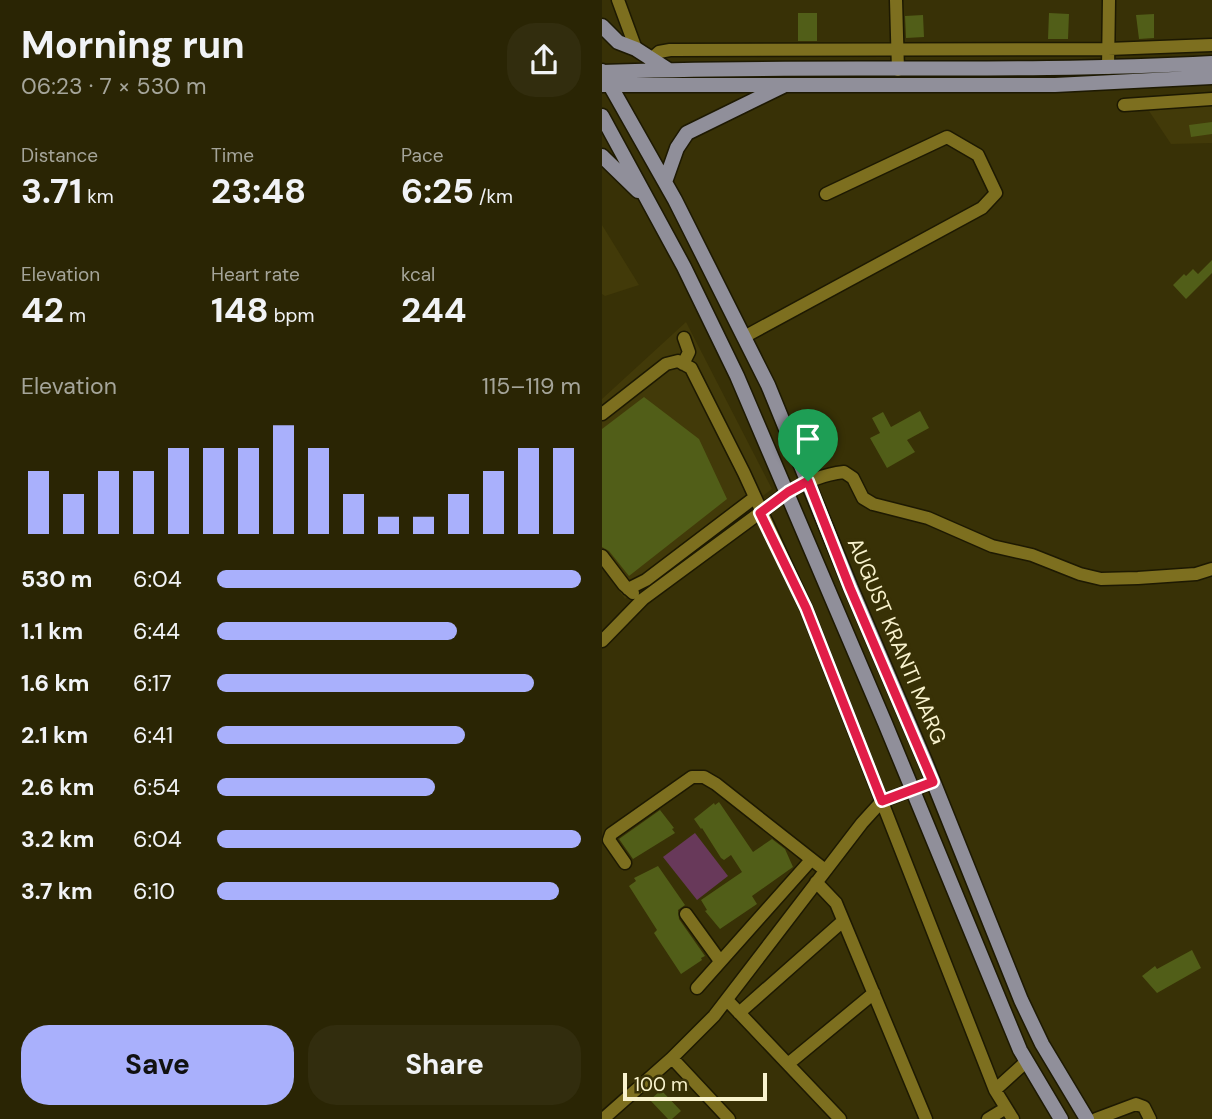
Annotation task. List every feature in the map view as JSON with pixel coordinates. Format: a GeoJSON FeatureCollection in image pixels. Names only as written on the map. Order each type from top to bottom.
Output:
{"type":"FeatureCollection","features":[{"type":"Feature","properties":{"kind":"main road"},"geometry":{"type":"LineString","coordinates":[[602,26],[618,42],[636,49],[667,69]]}},
{"type":"Feature","properties":{"kind":"main road"},"geometry":{"type":"LineString","coordinates":[[604,78],[667,69],[1108,68],[1212,63]]}},
{"type":"Feature","properties":{"kind":"main road"},"geometry":{"type":"LineString","coordinates":[[604,78],[788,84],[1055,85],[1212,77]]}},
{"type":"Feature","properties":{"kind":"main road","name":"AUGUST KRANTI MARG"},"geometry":{"type":"LineString","coordinates":[[604,78],[665,182],[768,385],[1021,1000],[1042,1044],[1087,1119]]}},
{"type":"Feature","properties":{"kind":"main road"},"geometry":{"type":"LineString","coordinates":[[665,182],[677,148],[687,134],[788,84]]}},
{"type":"Feature","properties":{"kind":"main road","name":"AUGUST KRANTI MARG"},"geometry":{"type":"LineString","coordinates":[[602,116],[652,204],[737,376],[913,789],[1020,1050],[1061,1119]]}},
{"type":"Feature","properties":{"kind":"main road"},"geometry":{"type":"LineString","coordinates":[[602,156],[652,204]]}},
{"type":"Feature","properties":{"kind":"street"},"geometry":{"type":"LineString","coordinates":[[618,0],[636,49]]}},
{"type":"Feature","properties":{"kind":"street"},"geometry":{"type":"LineString","coordinates":[[896,0],[898,70]]}},
{"type":"Feature","properties":{"kind":"street"},"geometry":{"type":"LineString","coordinates":[[1108,68],[1109,0]]}},
{"type":"Feature","properties":{"kind":"street"},"geometry":{"type":"LineString","coordinates":[[650,60],[659,52],[670,50],[1212,45]]}},
{"type":"Feature","properties":{"kind":"street"},"geometry":{"type":"LineString","coordinates":[[1124,104],[1212,99]]}},
{"type":"Feature","properties":{"kind":"street"},"geometry":{"type":"LineString","coordinates":[[744,337],[982,208],[996,193],[978,155],[947,136],[826,194]]}},
{"type":"Feature","properties":{"kind":"street"},"geometry":{"type":"LineString","coordinates":[[683,364],[689,352],[684,338]]}},
{"type":"Feature","properties":{"kind":"street"},"geometry":{"type":"LineString","coordinates":[[602,414],[666,363],[678,361],[691,368],[806,608],[995,1090],[1009,1114],[988,1119]]}},
{"type":"Feature","properties":{"kind":"street"},"geometry":{"type":"LineString","coordinates":[[602,641],[642,600],[788,492],[808,481],[844,472],[853,478],[863,498],[873,504],[928,518],[992,546],[1032,555],[1080,574],[1101,579],[1196,573],[1212,569]]}},
{"type":"Feature","properties":{"kind":"street"},"geometry":{"type":"LineString","coordinates":[[628,589],[646,580],[754,498]]}},
{"type":"Feature","properties":{"kind":"street"},"geometry":{"type":"LineString","coordinates":[[602,556],[628,589],[642,600]]}},
{"type":"Feature","properties":{"kind":"street"},"geometry":{"type":"LineString","coordinates":[[625,863],[609,840],[611,834],[692,777],[704,777],[825,870]]}},
{"type":"Feature","properties":{"kind":"street"},"geometry":{"type":"LineString","coordinates":[[603,1119],[672,1058],[727,1000],[825,870],[882,801],[933,782]]}},
{"type":"Feature","properties":{"kind":"street"},"geometry":{"type":"LineString","coordinates":[[697,988],[811,860]]}},
{"type":"Feature","properties":{"kind":"street"},"geometry":{"type":"LineString","coordinates":[[817,882],[836,903],[926,1119]]}},
{"type":"Feature","properties":{"kind":"street"},"geometry":{"type":"LineString","coordinates":[[686,914],[720,961]]}},
{"type":"Feature","properties":{"kind":"street"},"geometry":{"type":"LineString","coordinates":[[738,1013],[843,921]]}},
{"type":"Feature","properties":{"kind":"street"},"geometry":{"type":"LineString","coordinates":[[788,1064],[874,993]]}},
{"type":"Feature","properties":{"kind":"street"},"geometry":{"type":"LineString","coordinates":[[727,1000],[840,1119]]}},
{"type":"Feature","properties":{"kind":"street"},"geometry":{"type":"LineString","coordinates":[[672,1058],[729,1119]]}},
{"type":"Feature","properties":{"kind":"street"},"geometry":{"type":"LineString","coordinates":[[995,1090],[1027,1061]]}},
{"type":"Feature","properties":{"kind":"street"},"geometry":{"type":"LineString","coordinates":[[1096,1119],[1136,1104],[1144,1107],[1150,1119]]}},
{"type":"Feature","properties":{"kind":"shaded area"},"geometry":{"type":"Polygon","coordinates":[[[1212,104],[1212,143],[1171,144],[1147,108],[1212,104]]]}},
{"type":"Feature","properties":{"kind":"shaded area"},"geometry":{"type":"Polygon","coordinates":[[[602,225],[639,285],[605,296],[602,294],[602,225]]]}},
{"type":"Feature","properties":{"kind":"shaded area"},"geometry":{"type":"Polygon","coordinates":[[[686,322],[772,489],[625,599],[602,567],[602,399],[686,322]]]}},
{"type":"Feature","properties":{"kind":"shaded area"},"geometry":{"type":"Polygon","coordinates":[[[695,833],[728,876],[697,900],[663,857],[695,833]]]}},
{"type":"Feature","properties":{"kind":"building"},"geometry":{"type":"Polygon","coordinates":[[[798,13],[817,13],[817,41],[798,41],[798,13]]]}},
{"type":"Feature","properties":{"kind":"building"},"geometry":{"type":"Polygon","coordinates":[[[1049,13],[1069,14],[1068,39],[1048,39],[1049,13]]]}},
{"type":"Feature","properties":{"kind":"building"},"geometry":{"type":"Polygon","coordinates":[[[1154,14],[1154,38],[1139,39],[1136,15],[1154,14]]]}},
{"type":"Feature","properties":{"kind":"building"},"geometry":{"type":"Polygon","coordinates":[[[923,15],[924,37],[906,38],[905,16],[923,15]]]}},
{"type":"Feature","properties":{"kind":"building"},"geometry":{"type":"Polygon","coordinates":[[[1212,122],[1212,134],[1191,137],[1189,125],[1212,122]]]}},
{"type":"Feature","properties":{"kind":"building"},"geometry":{"type":"Polygon","coordinates":[[[1212,260],[1212,273],[1186,299],[1173,285],[1193,269],[1198,274],[1212,260]]]}},
{"type":"Feature","properties":{"kind":"building"},"geometry":{"type":"Polygon","coordinates":[[[644,397],[699,439],[727,499],[629,576],[609,551],[602,547],[602,429],[644,397]]]}},
{"type":"Feature","properties":{"kind":"building"},"geometry":{"type":"Polygon","coordinates":[[[920,411],[929,428],[907,440],[915,452],[887,468],[870,438],[880,433],[872,418],[883,412],[891,427],[920,411]]]}},
{"type":"Feature","properties":{"kind":"building"},"geometry":{"type":"Polygon","coordinates":[[[719,802],[753,852],[772,839],[785,849],[793,867],[752,896],[757,904],[720,929],[705,911],[707,910],[701,900],[742,872],[731,855],[724,860],[721,858],[694,819],[719,802]]]}},
{"type":"Feature","properties":{"kind":"building"},"geometry":{"type":"Polygon","coordinates":[[[660,810],[675,833],[633,859],[619,839],[660,810]]]}},
{"type":"Feature","properties":{"kind":"building"},"geometry":{"type":"Polygon","coordinates":[[[658,866],[685,905],[678,910],[679,919],[705,956],[681,974],[654,933],[657,930],[629,886],[636,881],[634,878],[658,866]]]}},
{"type":"Feature","properties":{"kind":"building"},"geometry":{"type":"Polygon","coordinates":[[[1192,950],[1201,968],[1157,993],[1142,976],[1155,966],[1157,969],[1192,950]]]}},
{"type":"Feature","properties":{"kind":"building"},"geometry":{"type":"Polygon","coordinates":[[[661,1090],[681,1111],[672,1119],[668,1119],[650,1100],[661,1090]]]}},
{"type":"Feature","properties":{"kind":"route"},"geometry":{"type":"LineString","coordinates":[[808,481],[850,588],[933,782],[882,801],[806,608],[760,513],[808,481]]}}]}
